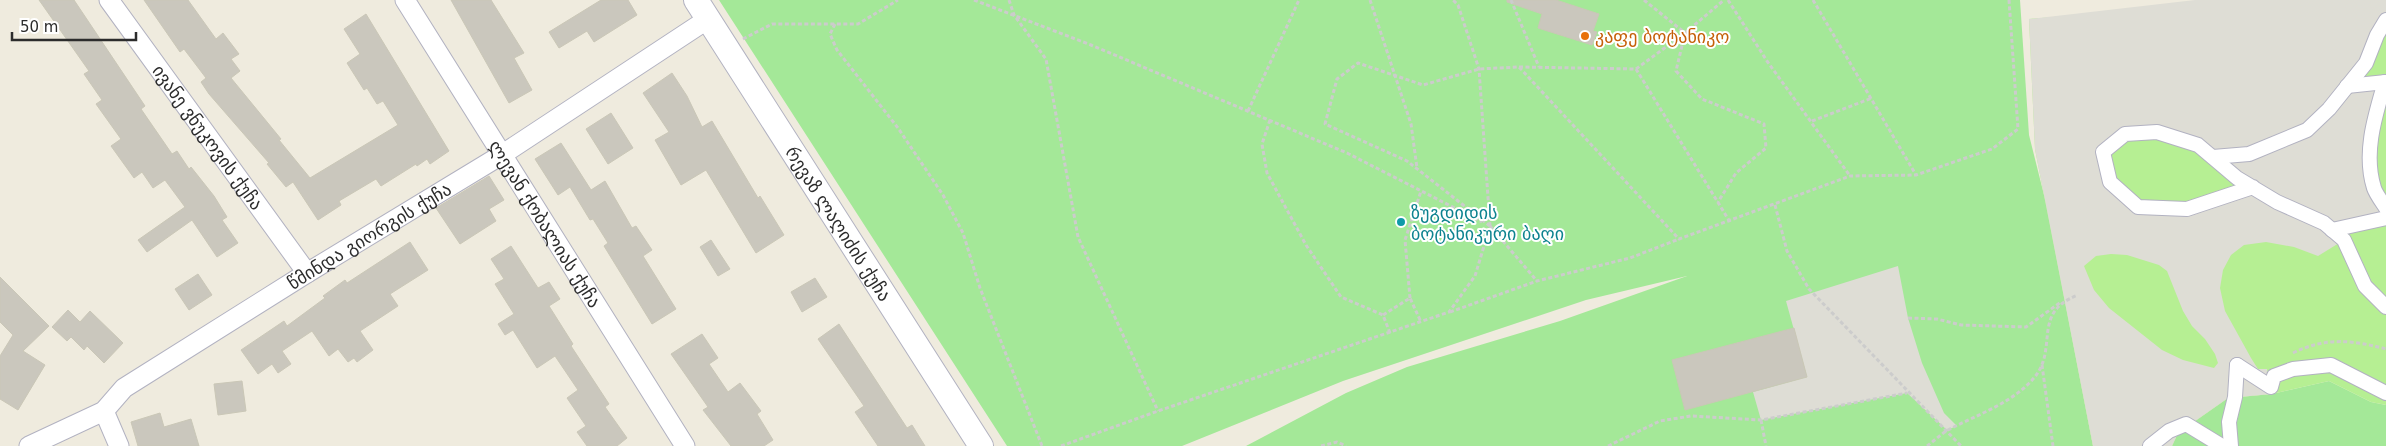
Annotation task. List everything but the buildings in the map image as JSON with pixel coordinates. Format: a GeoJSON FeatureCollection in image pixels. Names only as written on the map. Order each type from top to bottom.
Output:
{"type":"FeatureCollection","features":[{"type":"Feature","properties":{"kind":"street","name":"ივანე ვნუკოვის ქუჩა"},"geometry":{"type":"LineString","coordinates":[[109,0],[307,273]]}},
{"type":"Feature","properties":{"kind":"street","name":"ლევან ქობალიას ქუჩა"},"geometry":{"type":"LineString","coordinates":[[405,0],[685,446]]}},
{"type":"Feature","properties":{"kind":"street","name":"წმინდა გიორგის ქუჩა"},"geometry":{"type":"LineString","coordinates":[[29,446],[104,411],[124,388],[307,273],[503,154],[702,10]]}},
{"type":"Feature","properties":{"kind":"street","name":"რევაზ ლაღიძის ქუჩა"},"geometry":{"type":"LineString","coordinates":[[702,10],[981,446]]}},
{"type":"Feature","properties":{"kind":"street"},"geometry":{"type":"LineString","coordinates":[[2213,157],[2249,154],[2307,130],[2329,110],[2366,64],[2377,35],[2386,20]]}},
{"type":"Feature","properties":{"kind":"street"},"geometry":{"type":"LineString","coordinates":[[2347,86],[2386,82],[2373,124],[2370,159],[2374,189],[2386,208]]}},
{"type":"Feature","properties":{"kind":"street"},"geometry":{"type":"LineString","coordinates":[[2253,187],[2187,209],[2138,207],[2110,182],[2103,152],[2125,134],[2157,132],[2198,145],[2237,178],[2253,187],[2277,202],[2324,223],[2344,240],[2365,286],[2386,307]]}},
{"type":"Feature","properties":{"kind":"street"},"geometry":{"type":"LineString","coordinates":[[2332,230],[2386,218]]}},
{"type":"Feature","properties":{"kind":"street"},"geometry":{"type":"LineString","coordinates":[[2232,446],[2229,422],[2235,397],[2237,365],[2271,387],[2274,376],[2293,369],[2331,365],[2386,393]]}},
{"type":"Feature","properties":{"kind":"street"},"geometry":{"type":"LineString","coordinates":[[104,411],[119,446]]}},
{"type":"Feature","properties":{"kind":"street"},"geometry":{"type":"LineString","coordinates":[[2150,446],[2169,431],[2186,424],[2222,446]]}},
{"type":"Feature","properties":{"kind":"path"},"geometry":{"type":"LineString","coordinates":[[727,49],[772,24],[858,24],[898,0]]}},
{"type":"Feature","properties":{"kind":"path"},"geometry":{"type":"LineString","coordinates":[[974,0],[1347,153],[1490,226]]}},
{"type":"Feature","properties":{"kind":"path"},"geometry":{"type":"LineString","coordinates":[[1009,0],[1014,15],[1046,59],[1078,237],[1158,411]]}},
{"type":"Feature","properties":{"kind":"path"},"geometry":{"type":"LineString","coordinates":[[1248,111],[1299,0]]}},
{"type":"Feature","properties":{"kind":"path"},"geometry":{"type":"LineString","coordinates":[[1370,0],[1411,124],[1417,169]]}},
{"type":"Feature","properties":{"kind":"path"},"geometry":{"type":"LineString","coordinates":[[1449,312],[1475,276],[1490,226],[1479,69],[1458,5],[1453,0]]}},
{"type":"Feature","properties":{"kind":"path"},"geometry":{"type":"LineString","coordinates":[[1511,0],[1539,67]]}},
{"type":"Feature","properties":{"kind":"path"},"geometry":{"type":"LineString","coordinates":[[1644,0],[1686,33]]}},
{"type":"Feature","properties":{"kind":"path"},"geometry":{"type":"LineString","coordinates":[[1538,281],[1490,226],[1407,161],[1325,124],[1337,79],[1358,63],[1423,85],[1479,69],[1539,67],[1636,69],[1686,33],[1724,0]]}},
{"type":"Feature","properties":{"kind":"path"},"geometry":{"type":"LineString","coordinates":[[1728,0],[1767,62],[1812,121],[1850,176]]}},
{"type":"Feature","properties":{"kind":"path"},"geometry":{"type":"LineString","coordinates":[[1813,0],[1916,175]]}},
{"type":"Feature","properties":{"kind":"path"},"geometry":{"type":"LineString","coordinates":[[1061,446],[1538,281],[1630,258],[1850,176],[1916,175],[1992,149],[2018,129],[2009,0]]}},
{"type":"Feature","properties":{"kind":"path"},"geometry":{"type":"LineString","coordinates":[[835,24],[830,34],[837,50],[898,128],[943,195],[962,232],[980,288],[1042,446]]}},
{"type":"Feature","properties":{"kind":"path"},"geometry":{"type":"LineString","coordinates":[[1686,33],[1676,72],[1702,99],[1764,124],[1766,148],[1736,173],[1717,202]]}},
{"type":"Feature","properties":{"kind":"path"},"geometry":{"type":"LineString","coordinates":[[1519,68],[1678,239]]}},
{"type":"Feature","properties":{"kind":"path"},"geometry":{"type":"LineString","coordinates":[[1636,69],[1730,222]]}},
{"type":"Feature","properties":{"kind":"path"},"geometry":{"type":"LineString","coordinates":[[1812,121],[1872,98]]}},
{"type":"Feature","properties":{"kind":"path"},"geometry":{"type":"LineString","coordinates":[[1270,120],[1262,144],[1267,173],[1306,245],[1341,297],[1383,315],[1390,332]]}},
{"type":"Feature","properties":{"kind":"path"},"geometry":{"type":"LineString","coordinates":[[1421,191],[1405,240],[1410,298],[1421,322]]}},
{"type":"Feature","properties":{"kind":"path"},"geometry":{"type":"LineString","coordinates":[[1775,205],[1787,251],[1809,289],[1907,393],[1947,430],[1961,446]]}},
{"type":"Feature","properties":{"kind":"path"},"geometry":{"type":"LineString","coordinates":[[1908,318],[1937,319],[1961,325],[2026,327],[2064,300],[2078,295]]}},
{"type":"Feature","properties":{"kind":"path"},"geometry":{"type":"LineString","coordinates":[[1383,315],[1410,298]]}},
{"type":"Feature","properties":{"kind":"path"},"geometry":{"type":"LineString","coordinates":[[1927,446],[1947,430],[2012,396],[2033,379],[2045,361],[2048,320],[2064,300]]}},
{"type":"Feature","properties":{"kind":"path"},"geometry":{"type":"LineString","coordinates":[[2042,365],[2054,446]]}},
{"type":"Feature","properties":{"kind":"path"},"geometry":{"type":"LineString","coordinates":[[1608,446],[1660,421],[1690,416],[1761,420],[1907,393]]}},
{"type":"Feature","properties":{"kind":"path"},"geometry":{"type":"LineString","coordinates":[[1761,420],[1766,446]]}},
{"type":"Feature","properties":{"kind":"path"},"geometry":{"type":"LineString","coordinates":[[1321,446],[1336,442],[1346,446]]}},
{"type":"Feature","properties":{"kind":"green space","name":"ზუგდიდის ბოტანიკური ბაღი"},"geometry":{"type":"Polygon","coordinates":[[[719,0],[2020,0],[2029,135],[2046,203],[2093,446],[1246,446],[1346,393],[1407,367],[1560,321],[1687,276],[1586,300],[1343,381],[1182,446],[1007,446],[719,0]]]}},
{"type":"Feature","properties":{"kind":"green space"},"geometry":{"type":"Polygon","coordinates":[[[2265,0],[2386,0],[2386,405],[2371,402],[2329,381],[2272,394],[2228,398],[2178,433],[2172,446],[2093,446],[2035,149],[2029,19],[2265,0]]]}},
{"type":"Feature","properties":{"kind":"green space"},"geometry":{"type":"Polygon","coordinates":[[[2329,381],[2371,402],[2386,405],[2386,446],[2172,446],[2178,433],[2228,398],[2272,394],[2329,381]]]}},
{"type":"Feature","properties":{"kind":"shaded area"},"geometry":{"type":"Polygon","coordinates":[[[2195,0],[2386,0],[2386,20],[2348,86],[2385,82],[2370,159],[2386,218],[2333,229],[2344,240],[2318,256],[2294,247],[2266,242],[2244,245],[2231,255],[2223,270],[2220,288],[2225,311],[2258,369],[2267,369],[2272,394],[2228,398],[2178,433],[2172,446],[2093,446],[2035,149],[2029,19],[2195,0]],[[2125,134],[2103,152],[2110,182],[2138,207],[2187,209],[2252,187],[2198,145],[2125,134]],[[2111,254],[2096,256],[2084,266],[2094,290],[2109,308],[2162,350],[2183,360],[2214,368],[2218,363],[2215,354],[2205,339],[2192,326],[2183,311],[2167,271],[2159,265],[2127,255],[2111,254]]]}},
{"type":"Feature","properties":{"kind":"shaded area"},"geometry":{"type":"Polygon","coordinates":[[[1898,266],[1908,318],[1922,363],[1944,413],[1957,426],[1947,430],[1907,393],[1761,420],[1753,392],[1807,377],[1786,301],[1898,266]]]}},
{"type":"Feature","properties":{"kind":"place","name":"კაფე ბოტანიკო"},"geometry":{"type":"Point","coordinates":[1585,36]}},
{"type":"Feature","properties":{"kind":"place","name":"ზუგდიდის ბოტანიკური ბაღი"},"geometry":{"type":"Point","coordinates":[1401,222]}}]}
